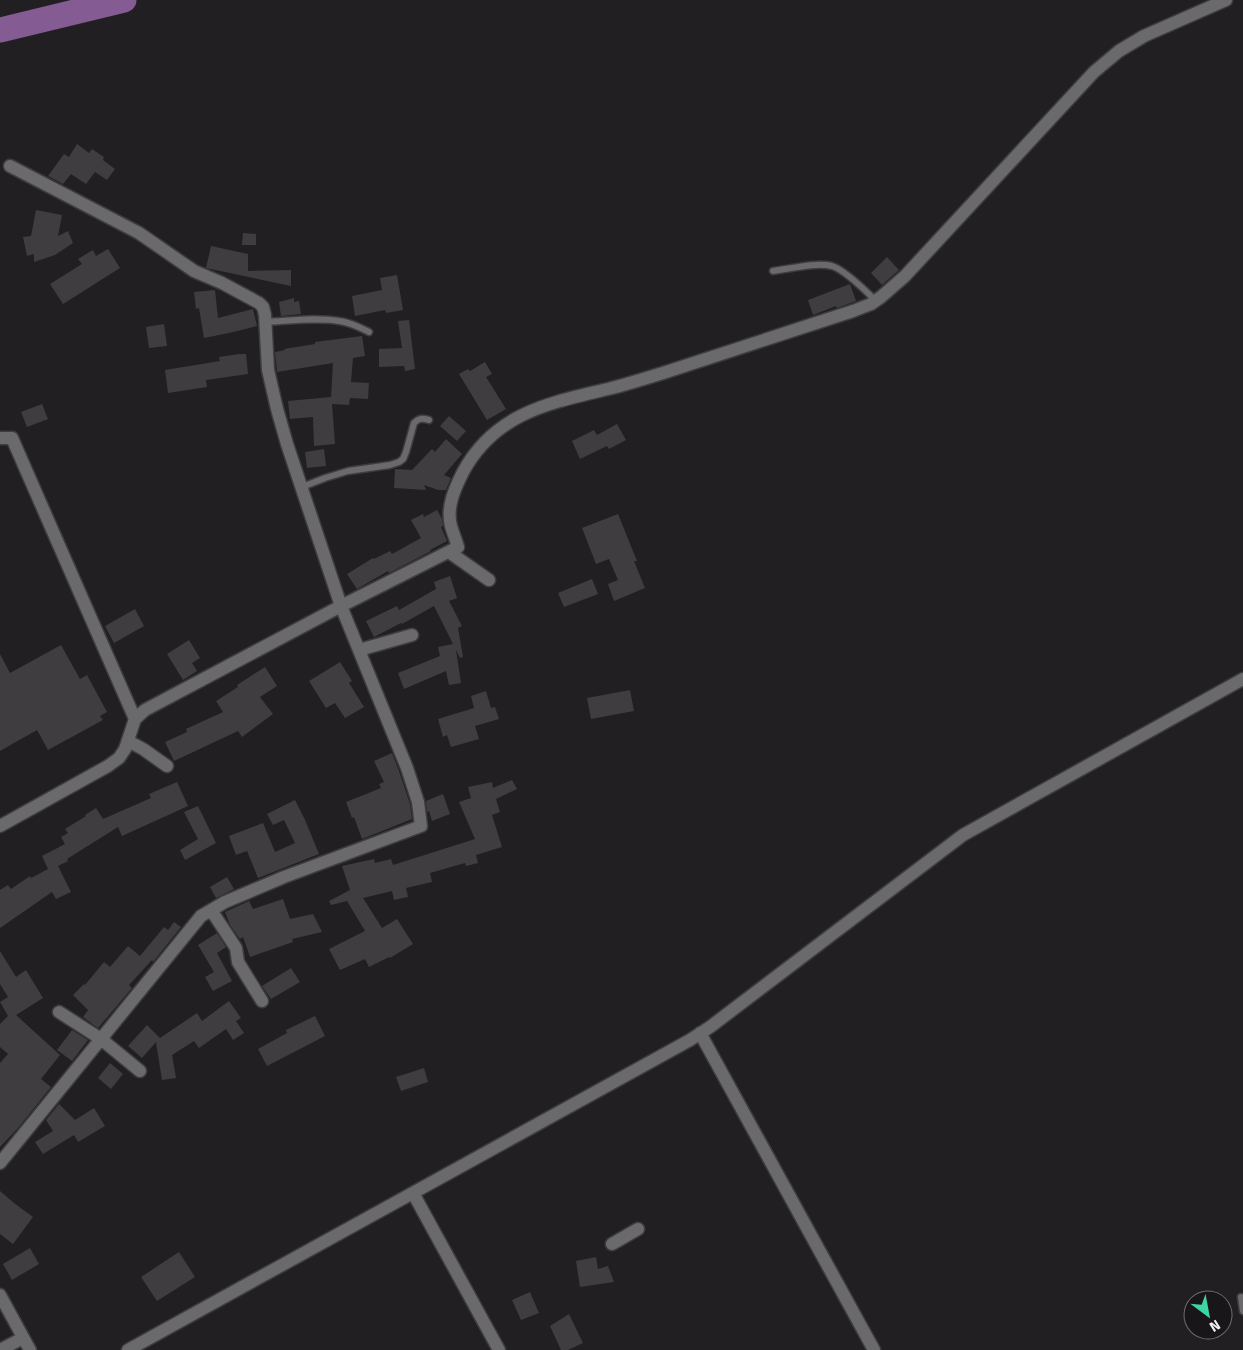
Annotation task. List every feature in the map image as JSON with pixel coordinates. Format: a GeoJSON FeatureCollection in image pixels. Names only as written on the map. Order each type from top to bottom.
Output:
{"type":"FeatureCollection","features":[{"type":"Feature","properties":{"kind":"street"},"geometry":{"type":"LineString","coordinates":[[0,826],[119,758],[125,749],[135,719],[145,710],[341,606],[458,547],[450,524],[451,499],[457,485],[475,453],[485,440],[516,418],[552,403],[660,374],[853,311],[876,301],[905,276],[1094,72],[1119,51],[1144,36],[1226,0]]}},
{"type":"Feature","properties":{"kind":"street"},"geometry":{"type":"LineString","coordinates":[[0,1163],[201,916],[225,902],[284,877],[421,826],[418,802],[407,768],[341,606],[290,452],[268,370],[263,307],[222,283],[194,271],[139,234],[10,166]]}},
{"type":"Feature","properties":{"kind":"street"},"geometry":{"type":"LineString","coordinates":[[0,438],[12,438],[135,719]]}},
{"type":"Feature","properties":{"kind":"street"},"geometry":{"type":"LineString","coordinates":[[449,552],[489,580]]}},
{"type":"Feature","properties":{"kind":"street"},"geometry":{"type":"LineString","coordinates":[[359,650],[412,636]]}},
{"type":"Feature","properties":{"kind":"street"},"geometry":{"type":"LineString","coordinates":[[128,1350],[700,1033],[963,835],[1243,680]]}},
{"type":"Feature","properties":{"kind":"street"},"geometry":{"type":"LineString","coordinates":[[128,741],[167,766]]}},
{"type":"Feature","properties":{"kind":"street"},"geometry":{"type":"LineString","coordinates":[[212,910],[236,948],[238,962],[262,1001]]}},
{"type":"Feature","properties":{"kind":"street"},"geometry":{"type":"LineString","coordinates":[[59,1012],[101,1039],[140,1071]]}},
{"type":"Feature","properties":{"kind":"street"},"geometry":{"type":"LineString","coordinates":[[700,1033],[874,1350]]}},
{"type":"Feature","properties":{"kind":"street"},"geometry":{"type":"LineString","coordinates":[[413,1193],[499,1350]]}},
{"type":"Feature","properties":{"kind":"street"},"geometry":{"type":"LineString","coordinates":[[612,1244],[638,1229]]}},
{"type":"Feature","properties":{"kind":"street"},"geometry":{"type":"LineString","coordinates":[[0,1295],[30,1350]]}},
{"type":"Feature","properties":{"kind":"street"},"geometry":{"type":"LineString","coordinates":[[0,1350],[23,1338]]}},
{"type":"Feature","properties":{"kind":"lane"},"geometry":{"type":"LineString","coordinates":[[773,271],[816,265],[832,266],[841,270],[876,301]]}},
{"type":"Feature","properties":{"kind":"lane"},"geometry":{"type":"LineString","coordinates":[[265,322],[340,321],[369,332]]}},
{"type":"Feature","properties":{"kind":"lane"},"geometry":{"type":"LineString","coordinates":[[302,487],[348,471],[399,462],[403,459],[406,452],[414,423],[417,419],[429,420]]}},
{"type":"Feature","properties":{"kind":"lane"},"geometry":{"type":"LineString","coordinates":[[1242,1297],[1243,1311]]}},
{"type":"Feature","properties":{"kind":"building"},"geometry":{"type":"Polygon","coordinates":[[[77,144],[89,153],[92,149],[104,157],[103,160],[115,169],[107,180],[95,172],[86,184],[71,174],[63,184],[48,176],[64,154],[69,157],[77,144]]]}},
{"type":"Feature","properties":{"kind":"building"},"geometry":{"type":"Polygon","coordinates":[[[36,210],[62,215],[58,236],[68,231],[73,243],[55,255],[34,262],[34,254],[27,256],[23,237],[31,236],[36,210]]]}},
{"type":"Feature","properties":{"kind":"building"},"geometry":{"type":"Polygon","coordinates":[[[243,233],[256,234],[256,245],[242,245],[243,233]]]}},
{"type":"Feature","properties":{"kind":"building"},"geometry":{"type":"Polygon","coordinates":[[[211,246],[248,254],[248,271],[291,270],[291,286],[206,268],[211,246]]]}},
{"type":"Feature","properties":{"kind":"building"},"geometry":{"type":"Polygon","coordinates":[[[108,249],[120,268],[63,304],[50,284],[82,264],[78,259],[93,250],[96,256],[108,249]]]}},
{"type":"Feature","properties":{"kind":"building"},"geometry":{"type":"Polygon","coordinates":[[[887,257],[899,270],[882,285],[871,273],[887,257]]]}},
{"type":"Feature","properties":{"kind":"building"},"geometry":{"type":"Polygon","coordinates":[[[397,275],[403,310],[386,313],[385,310],[355,316],[352,296],[382,290],[380,278],[397,275]]]}},
{"type":"Feature","properties":{"kind":"building"},"geometry":{"type":"Polygon","coordinates":[[[850,284],[856,301],[813,315],[808,300],[850,284]]]}},
{"type":"Feature","properties":{"kind":"building"},"geometry":{"type":"Polygon","coordinates":[[[215,290],[218,318],[253,309],[257,326],[204,338],[199,308],[196,309],[194,292],[215,290]]]}},
{"type":"Feature","properties":{"kind":"building"},"geometry":{"type":"Polygon","coordinates":[[[294,298],[294,302],[299,301],[301,314],[281,316],[279,302],[294,298]]]}},
{"type":"Feature","properties":{"kind":"building"},"geometry":{"type":"Polygon","coordinates":[[[409,320],[415,369],[405,371],[404,366],[379,367],[379,349],[402,348],[398,321],[409,320]]]}},
{"type":"Feature","properties":{"kind":"building"},"geometry":{"type":"Polygon","coordinates":[[[164,324],[167,346],[149,348],[146,327],[164,324]]]}},
{"type":"Feature","properties":{"kind":"building"},"geometry":{"type":"Polygon","coordinates":[[[362,336],[365,356],[353,358],[351,382],[369,383],[368,399],[350,398],[349,405],[332,404],[335,444],[314,446],[313,417],[290,419],[288,401],[331,397],[333,363],[277,372],[275,352],[315,344],[315,342],[362,336]]]}},
{"type":"Feature","properties":{"kind":"building"},"geometry":{"type":"Polygon","coordinates":[[[246,354],[248,374],[206,380],[207,387],[168,393],[165,370],[220,361],[219,357],[246,354]]]}},
{"type":"Feature","properties":{"kind":"building"},"geometry":{"type":"Polygon","coordinates":[[[485,362],[492,374],[486,377],[506,409],[487,420],[459,374],[468,369],[470,371],[485,362]]]}},
{"type":"Feature","properties":{"kind":"building"},"geometry":{"type":"Polygon","coordinates":[[[42,404],[48,419],[27,427],[21,412],[42,404]]]}},
{"type":"Feature","properties":{"kind":"building"},"geometry":{"type":"Polygon","coordinates":[[[449,416],[466,431],[457,441],[440,426],[449,416]]]}},
{"type":"Feature","properties":{"kind":"building"},"geometry":{"type":"Polygon","coordinates":[[[617,424],[626,440],[609,449],[607,446],[580,459],[572,441],[594,430],[597,435],[617,424]]]}},
{"type":"Feature","properties":{"kind":"building"},"geometry":{"type":"Polygon","coordinates":[[[446,439],[462,454],[444,475],[451,478],[446,490],[438,490],[424,485],[426,490],[394,488],[395,469],[412,470],[432,449],[435,452],[446,439]]]}},
{"type":"Feature","properties":{"kind":"building"},"geometry":{"type":"Polygon","coordinates":[[[324,449],[326,466],[307,468],[305,452],[324,449]]]}},
{"type":"Feature","properties":{"kind":"building"},"geometry":{"type":"Polygon","coordinates":[[[437,510],[442,519],[443,526],[441,527],[447,541],[357,589],[347,574],[373,558],[390,551],[392,554],[421,538],[411,520],[423,514],[424,517],[437,510]]]}},
{"type":"Feature","properties":{"kind":"building"},"geometry":{"type":"Polygon","coordinates":[[[618,514],[637,561],[634,561],[645,588],[614,601],[608,584],[618,580],[609,559],[596,564],[582,528],[618,514]]]}},
{"type":"Feature","properties":{"kind":"building"},"geometry":{"type":"Polygon","coordinates":[[[450,576],[457,598],[449,601],[462,626],[458,628],[463,657],[460,658],[456,650],[461,683],[449,685],[446,671],[404,689],[398,673],[440,656],[438,647],[453,644],[434,606],[374,637],[366,621],[397,606],[399,610],[436,589],[434,582],[450,576]]]}},
{"type":"Feature","properties":{"kind":"building"},"geometry":{"type":"Polygon","coordinates":[[[592,579],[598,594],[564,607],[558,593],[592,579]]]}},
{"type":"Feature","properties":{"kind":"building"},"geometry":{"type":"Polygon","coordinates":[[[135,609],[144,626],[114,643],[105,626],[135,609]]]}},
{"type":"Feature","properties":{"kind":"building"},"geometry":{"type":"Polygon","coordinates":[[[189,640],[200,658],[192,663],[197,671],[183,680],[167,654],[189,640]]]}},
{"type":"Feature","properties":{"kind":"building"},"geometry":{"type":"Polygon","coordinates":[[[61,645],[80,679],[87,675],[107,712],[100,716],[103,720],[48,750],[37,730],[0,751],[0,654],[10,673],[61,645]]]}},
{"type":"Feature","properties":{"kind":"building"},"geometry":{"type":"Polygon","coordinates":[[[340,662],[352,681],[349,683],[364,707],[345,718],[335,703],[326,708],[309,681],[340,662]]]}},
{"type":"Feature","properties":{"kind":"building"},"geometry":{"type":"Polygon","coordinates":[[[265,667],[277,686],[260,697],[273,714],[242,737],[238,731],[174,761],[165,742],[187,732],[186,729],[223,712],[216,701],[265,667]]]}},
{"type":"Feature","properties":{"kind":"building"},"geometry":{"type":"Polygon","coordinates":[[[630,690],[634,711],[591,719],[587,698],[630,690]]]}},
{"type":"Feature","properties":{"kind":"building"},"geometry":{"type":"Polygon","coordinates":[[[486,691],[491,708],[495,707],[499,719],[475,726],[479,739],[451,747],[447,735],[443,737],[438,719],[474,708],[471,696],[486,691]]]}},
{"type":"Feature","properties":{"kind":"building"},"geometry":{"type":"Polygon","coordinates":[[[392,753],[410,804],[412,819],[362,839],[346,802],[381,788],[379,784],[384,782],[374,761],[392,753]]]}},
{"type":"Feature","properties":{"kind":"building"},"geometry":{"type":"Polygon","coordinates":[[[512,780],[517,789],[496,799],[500,812],[492,815],[502,847],[476,855],[478,863],[466,866],[465,863],[430,873],[432,882],[406,888],[408,897],[394,900],[392,891],[363,898],[382,928],[397,919],[413,944],[390,958],[369,967],[365,959],[340,970],[329,949],[365,931],[347,901],[331,905],[329,901],[350,890],[342,866],[374,859],[375,863],[391,859],[393,865],[475,839],[459,802],[471,798],[468,787],[492,782],[493,788],[512,780]]]}},
{"type":"Feature","properties":{"kind":"building"},"geometry":{"type":"Polygon","coordinates":[[[177,782],[188,806],[122,836],[118,827],[67,859],[68,861],[58,866],[71,892],[56,899],[52,892],[0,928],[0,890],[8,885],[11,889],[30,876],[31,878],[48,869],[42,856],[65,844],[61,837],[68,833],[65,829],[96,808],[103,819],[151,798],[149,794],[177,782]]]}},
{"type":"Feature","properties":{"kind":"building"},"geometry":{"type":"Polygon","coordinates":[[[443,794],[450,814],[432,821],[429,811],[427,812],[426,801],[443,794]]]}},
{"type":"Feature","properties":{"kind":"building"},"geometry":{"type":"Polygon","coordinates":[[[295,800],[319,854],[258,878],[247,851],[236,855],[229,836],[263,823],[275,852],[295,843],[284,820],[273,825],[267,814],[295,800]]]}},
{"type":"Feature","properties":{"kind":"building"},"geometry":{"type":"Polygon","coordinates":[[[198,806],[216,843],[185,860],[180,850],[198,839],[184,812],[198,806]]]}},
{"type":"Feature","properties":{"kind":"building"},"geometry":{"type":"Polygon","coordinates":[[[227,877],[234,889],[216,898],[210,887],[227,877]]]}},
{"type":"Feature","properties":{"kind":"building"},"geometry":{"type":"Polygon","coordinates":[[[283,899],[290,919],[313,914],[322,932],[292,939],[293,942],[250,957],[243,937],[240,939],[230,925],[225,912],[249,901],[253,909],[283,899]]]}},
{"type":"Feature","properties":{"kind":"building"},"geometry":{"type":"Polygon","coordinates":[[[174,922],[181,927],[153,962],[152,960],[129,985],[132,988],[98,1028],[83,1017],[88,1010],[73,995],[85,985],[104,962],[110,967],[128,946],[140,956],[164,927],[168,930],[174,922]]]}},
{"type":"Feature","properties":{"kind":"building"},"geometry":{"type":"Polygon","coordinates":[[[217,933],[226,947],[217,953],[232,981],[213,991],[205,977],[214,972],[198,945],[217,933]]]}},
{"type":"Feature","properties":{"kind":"building"},"geometry":{"type":"Polygon","coordinates":[[[0,951],[16,977],[26,970],[43,998],[16,1015],[60,1055],[41,1079],[51,1087],[0,1147],[0,1063],[8,1054],[0,1047],[0,1024],[8,1016],[0,1002],[8,997],[0,984],[0,951]]]}},
{"type":"Feature","properties":{"kind":"building"},"geometry":{"type":"Polygon","coordinates":[[[291,968],[300,982],[271,999],[262,986],[291,968]]]}},
{"type":"Feature","properties":{"kind":"building"},"geometry":{"type":"Polygon","coordinates":[[[229,1001],[241,1018],[236,1021],[244,1033],[233,1040],[226,1029],[199,1048],[194,1041],[172,1055],[176,1078],[162,1080],[156,1042],[142,1058],[128,1046],[147,1025],[160,1038],[197,1013],[202,1021],[229,1001]]]}},
{"type":"Feature","properties":{"kind":"building"},"geometry":{"type":"Polygon","coordinates":[[[315,1016],[325,1036],[267,1066],[258,1049],[287,1033],[286,1030],[315,1016]]]}},
{"type":"Feature","properties":{"kind":"building"},"geometry":{"type":"Polygon","coordinates":[[[72,1030],[88,1040],[72,1061],[57,1050],[72,1030]]]}},
{"type":"Feature","properties":{"kind":"building"},"geometry":{"type":"Polygon","coordinates":[[[110,1063],[123,1074],[111,1089],[98,1078],[110,1063]]]}},
{"type":"Feature","properties":{"kind":"building"},"geometry":{"type":"Polygon","coordinates":[[[424,1068],[428,1082],[401,1091],[396,1077],[424,1068]]]}},
{"type":"Feature","properties":{"kind":"building"},"geometry":{"type":"Polygon","coordinates":[[[59,1104],[75,1120],[94,1108],[105,1126],[78,1142],[74,1135],[43,1154],[35,1142],[53,1131],[46,1120],[59,1104]]]}},
{"type":"Feature","properties":{"kind":"building"},"geometry":{"type":"Polygon","coordinates":[[[0,1191],[33,1217],[13,1244],[0,1234],[0,1191]]]}},
{"type":"Feature","properties":{"kind":"building"},"geometry":{"type":"Polygon","coordinates":[[[30,1248],[39,1264],[12,1280],[3,1264],[30,1248]]]}},
{"type":"Feature","properties":{"kind":"building"},"geometry":{"type":"Polygon","coordinates":[[[179,1252],[195,1277],[157,1301],[141,1277],[179,1252]]]}},
{"type":"Feature","properties":{"kind":"building"},"geometry":{"type":"Polygon","coordinates":[[[596,1257],[598,1269],[608,1266],[614,1282],[580,1287],[576,1261],[596,1257]]]}},
{"type":"Feature","properties":{"kind":"building"},"geometry":{"type":"Polygon","coordinates":[[[530,1292],[539,1313],[521,1320],[512,1300],[530,1292]]]}},
{"type":"Feature","properties":{"kind":"building"},"geometry":{"type":"Polygon","coordinates":[[[569,1314],[583,1343],[568,1350],[561,1350],[550,1326],[569,1314]]]}},
{"type":"Feature","properties":{"kind":"waterway"},"geometry":{"type":"LineString","coordinates":[[0,30],[124,0]]}}]}
